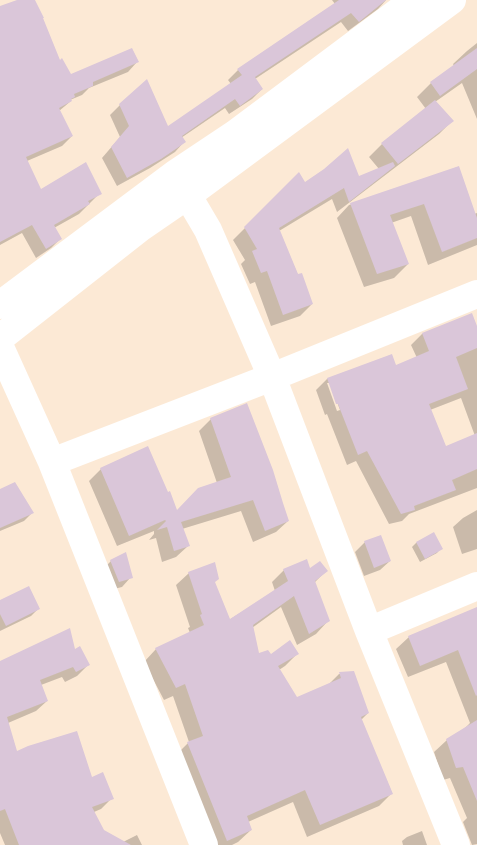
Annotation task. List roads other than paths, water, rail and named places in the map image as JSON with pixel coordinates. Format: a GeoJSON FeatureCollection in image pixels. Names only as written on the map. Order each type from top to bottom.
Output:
{"type":"FeatureCollection","features":[{"type":"Feature","properties":{"kind":"street"},"geometry":{"type":"LineString","coordinates":[[0,338],[140,228],[181,184],[236,134],[414,0]]}},
{"type":"Feature","properties":{"kind":"street"},"geometry":{"type":"LineString","coordinates":[[0,305],[452,0]]}},
{"type":"Feature","properties":{"kind":"street"},"geometry":{"type":"LineString","coordinates":[[181,184],[208,230],[272,377],[369,631],[456,845]]}},
{"type":"Feature","properties":{"kind":"street"},"geometry":{"type":"LineString","coordinates":[[52,462],[272,377],[477,294]]}},
{"type":"Feature","properties":{"kind":"street"},"geometry":{"type":"LineString","coordinates":[[0,348],[52,462],[204,845]]}},
{"type":"Feature","properties":{"kind":"street"},"geometry":{"type":"LineString","coordinates":[[369,631],[477,586]]}}]}
